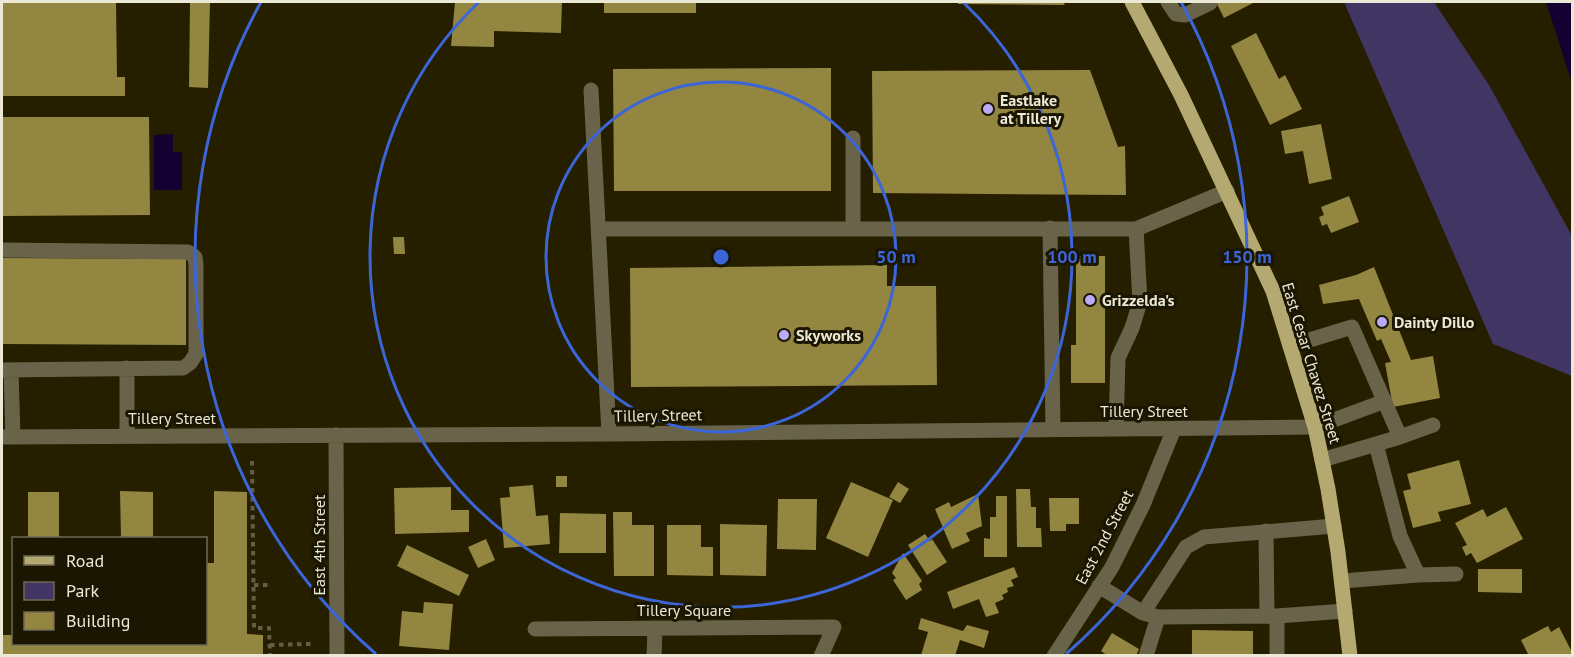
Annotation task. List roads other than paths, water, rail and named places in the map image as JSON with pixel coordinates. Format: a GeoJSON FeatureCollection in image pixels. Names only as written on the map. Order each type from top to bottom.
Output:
{"type":"FeatureCollection","features":[{"type":"Feature","properties":{"kind":"main road","name":"East Cesar Chavez Street"},"geometry":{"type":"LineString","coordinates":[[1132,2],[1181,95],[1273,291],[1315,427],[1322,460],[1334,525],[1350,656]]}},
{"type":"Feature","properties":{"kind":"street"},"geometry":{"type":"LineString","coordinates":[[1168,2],[1176,14],[1185,15],[1210,3]]}},
{"type":"Feature","properties":{"kind":"street"},"geometry":{"type":"LineString","coordinates":[[591,90],[609,434]]}},
{"type":"Feature","properties":{"kind":"street"},"geometry":{"type":"LineString","coordinates":[[853,138],[854,228]]}},
{"type":"Feature","properties":{"kind":"street"},"geometry":{"type":"LineString","coordinates":[[599,229],[1136,229],[1227,191]]}},
{"type":"Feature","properties":{"kind":"street"},"geometry":{"type":"LineString","coordinates":[[1050,228],[1053,429]]}},
{"type":"Feature","properties":{"kind":"street"},"geometry":{"type":"LineString","coordinates":[[1116,429],[1118,358],[1132,328],[1140,302],[1136,229]]}},
{"type":"Feature","properties":{"kind":"street"},"geometry":{"type":"LineString","coordinates":[[2,250],[188,252],[195,257],[196,266],[196,354],[190,363],[183,368],[6,370],[7,437]]}},
{"type":"Feature","properties":{"kind":"street"},"geometry":{"type":"LineString","coordinates":[[1290,346],[1352,327],[1400,437]]}},
{"type":"Feature","properties":{"kind":"street"},"geometry":{"type":"LineString","coordinates":[[127,368],[127,436]]}},
{"type":"Feature","properties":{"kind":"street","name":"Tillery Street"},"geometry":{"type":"LineString","coordinates":[[7,437],[1315,427],[1384,401]]}},
{"type":"Feature","properties":{"kind":"street"},"geometry":{"type":"LineString","coordinates":[[1322,460],[1433,425]]}},
{"type":"Feature","properties":{"kind":"street","name":"East 2nd Street"},"geometry":{"type":"LineString","coordinates":[[1054,656],[1112,567],[1143,505],[1174,429]]}},
{"type":"Feature","properties":{"kind":"street","name":"East 4th Street"},"geometry":{"type":"LineString","coordinates":[[336,435],[337,656]]}},
{"type":"Feature","properties":{"kind":"street"},"geometry":{"type":"LineString","coordinates":[[1376,444],[1400,536],[1418,575]]}},
{"type":"Feature","properties":{"kind":"street"},"geometry":{"type":"LineString","coordinates":[[1143,613],[1186,547],[1204,537],[1334,525]]}},
{"type":"Feature","properties":{"kind":"street"},"geometry":{"type":"LineString","coordinates":[[1266,531],[1277,656]]}},
{"type":"Feature","properties":{"kind":"street"},"geometry":{"type":"LineString","coordinates":[[1342,581],[1456,574]]}},
{"type":"Feature","properties":{"kind":"street"},"geometry":{"type":"LineString","coordinates":[[1099,586],[1143,613],[1158,617],[1272,616],[1345,611]]}},
{"type":"Feature","properties":{"kind":"street"},"geometry":{"type":"LineString","coordinates":[[1146,656],[1158,617]]}},
{"type":"Feature","properties":{"kind":"street","name":"Tillery Square"},"geometry":{"type":"LineString","coordinates":[[535,629],[834,627],[821,656]]}},
{"type":"Feature","properties":{"kind":"street"},"geometry":{"type":"LineString","coordinates":[[654,656],[655,628]]}},
{"type":"Feature","properties":{"kind":"place","name":"Eastlake at Tillery"},"geometry":{"type":"Point","coordinates":[988,109]}},
{"type":"Feature","properties":{"kind":"place","name":"Grizzelda's"},"geometry":{"type":"Point","coordinates":[1090,300]}},
{"type":"Feature","properties":{"kind":"place","name":"Dainty Dillo"},"geometry":{"type":"Point","coordinates":[1382,322]}},
{"type":"Feature","properties":{"kind":"place","name":"Skyworks"},"geometry":{"type":"Point","coordinates":[784,335]}}]}
